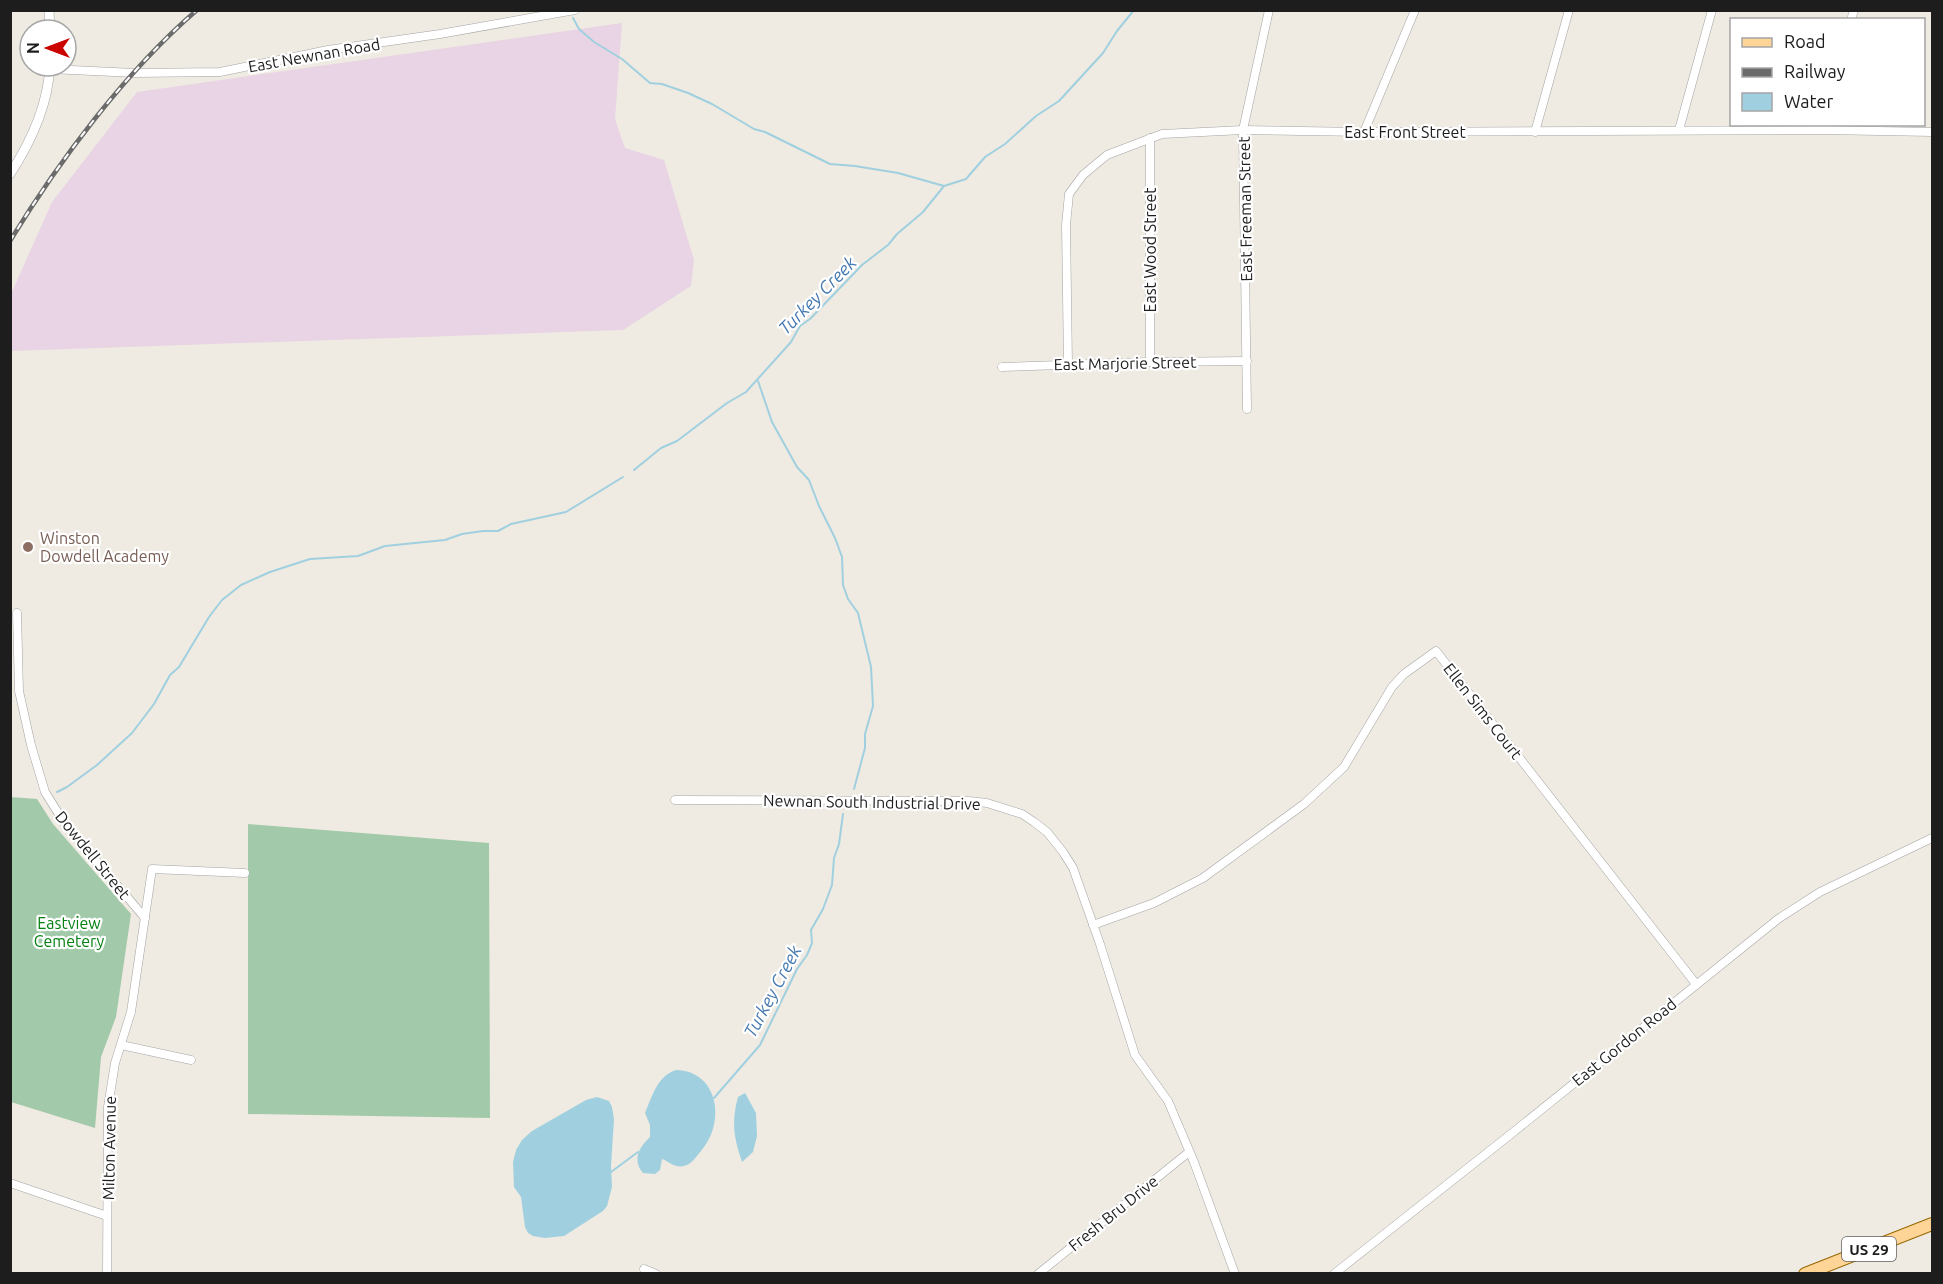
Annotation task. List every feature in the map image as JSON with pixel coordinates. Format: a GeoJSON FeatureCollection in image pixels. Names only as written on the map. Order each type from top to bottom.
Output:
{"type":"FeatureCollection","features":[{"type":"Feature","properties":{"kind":"main road","name":"US 29"},"geometry":{"type":"LineString","coordinates":[[1805,1274],[1932,1224]]}},
{"type":"Feature","properties":{"kind":"street","name":"East Newnan Road"},"geometry":{"type":"LineString","coordinates":[[78,69],[135,73],[220,72],[328,50],[440,34],[576,10]]}},
{"type":"Feature","properties":{"kind":"street","name":"East Freeman Street"},"geometry":{"type":"LineString","coordinates":[[1247,409],[1243,130],[1269,10]]}},
{"type":"Feature","properties":{"kind":"street"},"geometry":{"type":"LineString","coordinates":[[1364,132],[1415,10]]}},
{"type":"Feature","properties":{"kind":"street"},"geometry":{"type":"LineString","coordinates":[[1535,132],[1569,10]]}},
{"type":"Feature","properties":{"kind":"street"},"geometry":{"type":"LineString","coordinates":[[1679,130],[1712,10]]}},
{"type":"Feature","properties":{"kind":"street"},"geometry":{"type":"LineString","coordinates":[[10,174],[38,117],[46,94],[48,78]]}},
{"type":"Feature","properties":{"kind":"street","name":"East Front Street"},"geometry":{"type":"LineString","coordinates":[[1068,364],[1066,225],[1069,194],[1083,175],[1107,155],[1162,134],[1243,130],[1535,132],[1825,127],[1932,132]]}},
{"type":"Feature","properties":{"kind":"street","name":"East Wood Street"},"geometry":{"type":"LineString","coordinates":[[1150,138],[1150,362]]}},
{"type":"Feature","properties":{"kind":"street","name":"East Marjorie Street"},"geometry":{"type":"LineString","coordinates":[[1002,367],[1247,361]]}},
{"type":"Feature","properties":{"kind":"street","name":"Dowdell Street"},"geometry":{"type":"LineString","coordinates":[[17,614],[19,691],[31,745],[45,792],[65,824],[145,918]]}},
{"type":"Feature","properties":{"kind":"street","name":"Ellen Sims Court"},"geometry":{"type":"LineString","coordinates":[[1092,925],[1154,903],[1203,878],[1304,804],[1344,767],[1392,687],[1404,674],[1436,651],[1696,984]]}},
{"type":"Feature","properties":{"kind":"street","name":"Newnan South Industrial Drive"},"geometry":{"type":"LineString","coordinates":[[675,800],[987,802],[1022,814],[1047,832],[1073,868],[1136,1055],[1168,1101],[1235,1274]]}},
{"type":"Feature","properties":{"kind":"street","name":"East Gordon Road"},"geometry":{"type":"LineString","coordinates":[[1334,1274],[1778,919],[1820,892],[1932,838]]}},
{"type":"Feature","properties":{"kind":"street","name":"Milton Avenue"},"geometry":{"type":"LineString","coordinates":[[107,1274],[108,1107],[115,1064],[131,1012],[152,869],[245,873]]}},
{"type":"Feature","properties":{"kind":"street"},"geometry":{"type":"LineString","coordinates":[[121,1044],[191,1059]]}},
{"type":"Feature","properties":{"kind":"street","name":"Fresh Bru Drive"},"geometry":{"type":"LineString","coordinates":[[1038,1274],[1189,1152]]}},
{"type":"Feature","properties":{"kind":"street"},"geometry":{"type":"LineString","coordinates":[[10,1183],[107,1216]]}},
{"type":"Feature","properties":{"kind":"street"},"geometry":{"type":"LineString","coordinates":[[644,1269],[656,1274]]}},
{"type":"Feature","properties":{"kind":"shaded area"},"geometry":{"type":"Polygon","coordinates":[[[622,23],[615,119],[625,148],[664,160],[694,260],[691,286],[623,330],[11,351],[11,294],[52,202],[137,92],[622,23]]]}},
{"type":"Feature","properties":{"kind":"green space","name":"Eastview Cemetery"},"geometry":{"type":"Polygon","coordinates":[[[10,797],[37,799],[53,824],[131,914],[116,1017],[101,1057],[95,1128],[11,1102],[10,797]]]}},
{"type":"Feature","properties":{"kind":"green space"},"geometry":{"type":"Polygon","coordinates":[[[248,824],[489,843],[490,1118],[248,1114],[248,824]]]}},
{"type":"Feature","properties":{"kind":"water"},"geometry":{"type":"Polygon","coordinates":[[[676,1070],[702,1079],[709,1089],[714,1100],[714,1127],[709,1140],[689,1164],[677,1166],[662,1159],[660,1170],[655,1174],[643,1173],[637,1159],[640,1149],[650,1137],[650,1125],[645,1113],[660,1082],[676,1070]]]}},
{"type":"Feature","properties":{"kind":"water"},"geometry":{"type":"Polygon","coordinates":[[[745,1093],[756,1113],[757,1136],[753,1152],[742,1162],[735,1138],[734,1123],[738,1097],[745,1093]]]}},
{"type":"Feature","properties":{"kind":"water"},"geometry":{"type":"Polygon","coordinates":[[[597,1097],[609,1101],[614,1119],[612,1187],[607,1206],[603,1211],[564,1236],[545,1238],[533,1236],[525,1227],[521,1197],[514,1187],[513,1162],[516,1150],[522,1140],[532,1131],[586,1100],[597,1097]]]}},
{"type":"Feature","properties":{"kind":"waterway","name":"Turkey Creek"},"geometry":{"type":"LineString","coordinates":[[634,470],[661,448],[677,441],[727,403],[746,392],[791,342],[800,326],[810,319],[862,265],[888,245],[897,234],[923,212],[944,186],[966,179],[985,157],[1005,144],[1036,116],[1059,101],[1103,53],[1134,10]]}},
{"type":"Feature","properties":{"kind":"waterway"},"geometry":{"type":"LineString","coordinates":[[573,18],[579,29],[594,42],[622,59],[650,83],[662,84],[688,93],[712,104],[754,129],[765,132],[830,164],[898,173],[944,186]]}},
{"type":"Feature","properties":{"kind":"waterway","name":"Turkey Creek"},"geometry":{"type":"LineString","coordinates":[[758,381],[772,422],[797,467],[809,480],[835,538],[842,557],[843,585],[848,599],[858,613],[871,667],[873,706],[854,789]]}},
{"type":"Feature","properties":{"kind":"waterway"},"geometry":{"type":"LineString","coordinates":[[57,792],[97,765],[132,733],[154,704],[170,675],[179,667],[209,617],[222,600],[241,585],[270,572],[310,559],[358,556],[385,546],[445,540],[462,534],[483,531],[498,531],[511,524],[566,512],[623,477]]}},
{"type":"Feature","properties":{"kind":"waterway","name":"Turkey Creek"},"geometry":{"type":"LineString","coordinates":[[714,1098],[760,1045],[797,969],[807,955],[812,943],[811,930],[823,909],[832,885],[834,858],[839,844],[843,814]]}},
{"type":"Feature","properties":{"kind":"waterway","name":"Turkey Creek"},"geometry":{"type":"LineString","coordinates":[[611,1172],[638,1152]]}},
{"type":"Feature","properties":{"kind":"railway"},"geometry":{"type":"LineString","coordinates":[[10,241],[72,149],[119,89],[170,34],[197,10]]}},
{"type":"Feature","properties":{"kind":"place","name":"Winston Dowdell Academy"},"geometry":{"type":"Point","coordinates":[28,547]}}]}
